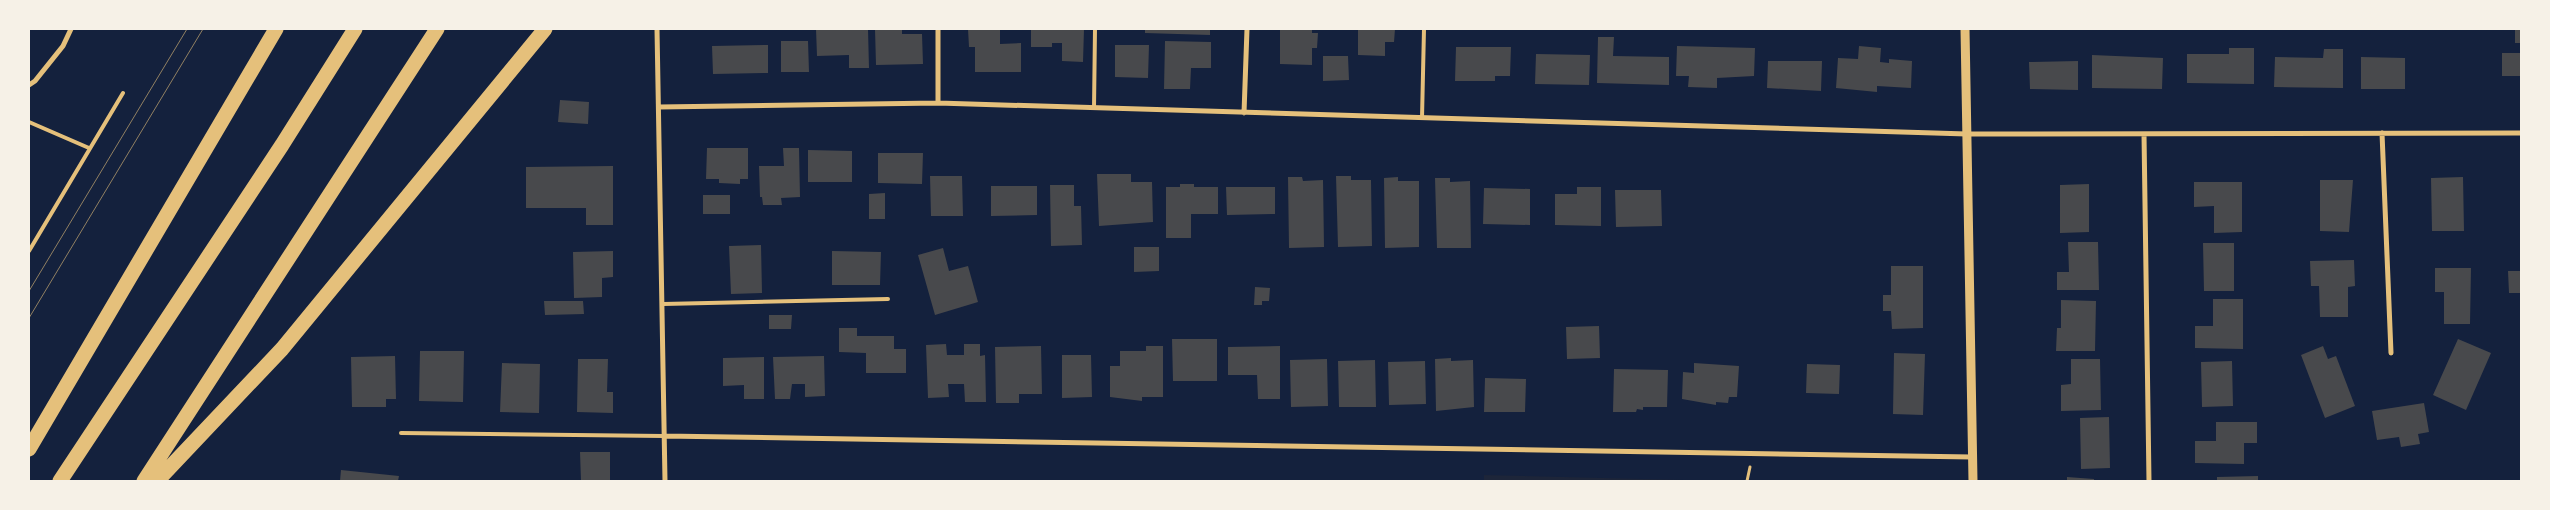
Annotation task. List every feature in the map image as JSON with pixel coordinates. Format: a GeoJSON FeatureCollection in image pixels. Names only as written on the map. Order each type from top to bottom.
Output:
{"type":"FeatureCollection","features":[{"type":"Feature","properties":{"kind":"highway"},"geometry":{"type":"LineString","coordinates":[[29,449],[276,29]]}},
{"type":"Feature","properties":{"kind":"highway"},"geometry":{"type":"LineString","coordinates":[[60,481],[282,145],[355,29]]}},
{"type":"Feature","properties":{"kind":"highway"},"geometry":{"type":"LineString","coordinates":[[144,481],[438,29]]}},
{"type":"Feature","properties":{"kind":"highway"},"geometry":{"type":"LineString","coordinates":[[157,481],[282,349],[545,29]]}},
{"type":"Feature","properties":{"kind":"street"},"geometry":{"type":"LineString","coordinates":[[29,86],[63,46],[71,29]]}},
{"type":"Feature","properties":{"kind":"street"},"geometry":{"type":"LineString","coordinates":[[657,29],[665,481]]}},
{"type":"Feature","properties":{"kind":"street"},"geometry":{"type":"LineString","coordinates":[[938,29],[938,104]]}},
{"type":"Feature","properties":{"kind":"street"},"geometry":{"type":"LineString","coordinates":[[1244,113],[1247,29]]}},
{"type":"Feature","properties":{"kind":"street"},"geometry":{"type":"LineString","coordinates":[[1965,29],[1972,481]]}},
{"type":"Feature","properties":{"kind":"street"},"geometry":{"type":"LineString","coordinates":[[659,107],[938,104],[1967,134],[2521,133]]}},
{"type":"Feature","properties":{"kind":"street"},"geometry":{"type":"LineString","coordinates":[[2382,133],[2391,353]]}},
{"type":"Feature","properties":{"kind":"street"},"geometry":{"type":"LineString","coordinates":[[2144,134],[2149,481]]}},
{"type":"Feature","properties":{"kind":"street"},"geometry":{"type":"LineString","coordinates":[[664,436],[1972,457]]}},
{"type":"Feature","properties":{"kind":"lane"},"geometry":{"type":"LineString","coordinates":[[1094,108],[1095,29]]}},
{"type":"Feature","properties":{"kind":"lane"},"geometry":{"type":"LineString","coordinates":[[1422,118],[1424,29]]}},
{"type":"Feature","properties":{"kind":"lane"},"geometry":{"type":"LineString","coordinates":[[29,251],[123,93]]}},
{"type":"Feature","properties":{"kind":"lane"},"geometry":{"type":"LineString","coordinates":[[29,122],[90,148]]}},
{"type":"Feature","properties":{"kind":"lane"},"geometry":{"type":"LineString","coordinates":[[662,304],[888,299]]}},
{"type":"Feature","properties":{"kind":"lane"},"geometry":{"type":"LineString","coordinates":[[401,433],[664,436]]}},
{"type":"Feature","properties":{"kind":"shaded area"},"geometry":{"type":"Polygon","coordinates":[[[1484,475],[1723,481],[1484,481],[1484,475]]]}},
{"type":"Feature","properties":{"kind":"building"},"geometry":{"type":"Polygon","coordinates":[[[816,29],[868,29],[869,68],[849,68],[849,55],[817,56],[816,29]]]}},
{"type":"Feature","properties":{"kind":"building"},"geometry":{"type":"Polygon","coordinates":[[[875,29],[902,29],[902,34],[922,34],[923,64],[876,65],[875,29]]]}},
{"type":"Feature","properties":{"kind":"building"},"geometry":{"type":"Polygon","coordinates":[[[968,29],[1000,29],[1000,44],[1021,43],[1021,72],[975,72],[975,47],[969,47],[968,29]]]}},
{"type":"Feature","properties":{"kind":"building"},"geometry":{"type":"Polygon","coordinates":[[[1031,29],[1084,29],[1083,62],[1062,61],[1062,43],[1052,43],[1052,47],[1031,47],[1031,29]]]}},
{"type":"Feature","properties":{"kind":"building"},"geometry":{"type":"Polygon","coordinates":[[[1145,29],[1210,29],[1210,35],[1145,33],[1145,29]]]}},
{"type":"Feature","properties":{"kind":"building"},"geometry":{"type":"Polygon","coordinates":[[[1280,29],[1312,29],[1312,33],[1318,33],[1317,48],[1312,48],[1312,65],[1280,64],[1280,29]]]}},
{"type":"Feature","properties":{"kind":"building"},"geometry":{"type":"Polygon","coordinates":[[[1358,29],[1395,29],[1394,42],[1385,42],[1385,56],[1358,55],[1358,29]]]}},
{"type":"Feature","properties":{"kind":"building"},"geometry":{"type":"Polygon","coordinates":[[[2515,29],[2521,29],[2521,43],[2515,43],[2515,29]]]}},
{"type":"Feature","properties":{"kind":"building"},"geometry":{"type":"Polygon","coordinates":[[[1598,37],[1614,37],[1613,56],[1669,57],[1669,85],[1597,83],[1598,37]]]}},
{"type":"Feature","properties":{"kind":"building"},"geometry":{"type":"Polygon","coordinates":[[[781,41],[808,41],[809,72],[781,72],[781,41]]]}},
{"type":"Feature","properties":{"kind":"building"},"geometry":{"type":"Polygon","coordinates":[[[1165,41],[1211,42],[1211,68],[1191,68],[1190,89],[1164,89],[1165,41]]]}},
{"type":"Feature","properties":{"kind":"building"},"geometry":{"type":"Polygon","coordinates":[[[768,45],[768,73],[713,74],[712,46],[768,45]]]}},
{"type":"Feature","properties":{"kind":"building"},"geometry":{"type":"Polygon","coordinates":[[[1115,45],[1149,45],[1148,78],[1115,77],[1115,45]]]}},
{"type":"Feature","properties":{"kind":"building"},"geometry":{"type":"Polygon","coordinates":[[[1677,46],[1755,48],[1754,76],[1717,78],[1717,88],[1688,87],[1689,76],[1676,76],[1677,46]]]}},
{"type":"Feature","properties":{"kind":"building"},"geometry":{"type":"Polygon","coordinates":[[[1859,46],[1881,48],[1880,62],[1889,63],[1889,59],[1912,61],[1911,88],[1877,86],[1877,92],[1836,88],[1838,58],[1858,59],[1859,46]]]}},
{"type":"Feature","properties":{"kind":"building"},"geometry":{"type":"Polygon","coordinates":[[[1456,47],[1511,47],[1510,76],[1495,76],[1495,81],[1455,81],[1456,47]]]}},
{"type":"Feature","properties":{"kind":"building"},"geometry":{"type":"Polygon","coordinates":[[[2229,48],[2254,48],[2254,84],[2187,83],[2187,54],[2229,54],[2229,48]]]}},
{"type":"Feature","properties":{"kind":"building"},"geometry":{"type":"Polygon","coordinates":[[[2324,49],[2343,49],[2343,88],[2274,87],[2275,57],[2323,58],[2324,49]]]}},
{"type":"Feature","properties":{"kind":"building"},"geometry":{"type":"Polygon","coordinates":[[[2502,53],[2521,53],[2521,76],[2502,76],[2502,53]]]}},
{"type":"Feature","properties":{"kind":"building"},"geometry":{"type":"Polygon","coordinates":[[[1536,54],[1590,55],[1589,85],[1535,84],[1536,54]]]}},
{"type":"Feature","properties":{"kind":"building"},"geometry":{"type":"Polygon","coordinates":[[[2092,55],[2163,58],[2162,89],[2092,88],[2092,55]]]}},
{"type":"Feature","properties":{"kind":"building"},"geometry":{"type":"Polygon","coordinates":[[[1323,56],[1348,56],[1349,80],[1323,81],[1323,56]]]}},
{"type":"Feature","properties":{"kind":"building"},"geometry":{"type":"Polygon","coordinates":[[[2361,57],[2405,58],[2405,89],[2361,89],[2361,57]]]}},
{"type":"Feature","properties":{"kind":"building"},"geometry":{"type":"Polygon","coordinates":[[[1768,61],[1822,61],[1821,91],[1767,88],[1768,61]]]}},
{"type":"Feature","properties":{"kind":"building"},"geometry":{"type":"Polygon","coordinates":[[[2078,61],[2078,90],[2030,89],[2029,62],[2078,61]]]}},
{"type":"Feature","properties":{"kind":"building"},"geometry":{"type":"Polygon","coordinates":[[[560,100],[589,102],[588,124],[558,122],[560,100]]]}},
{"type":"Feature","properties":{"kind":"building"},"geometry":{"type":"Polygon","coordinates":[[[707,148],[748,148],[748,179],[740,179],[740,184],[719,183],[719,179],[706,179],[707,148]]]}},
{"type":"Feature","properties":{"kind":"building"},"geometry":{"type":"Polygon","coordinates":[[[783,148],[799,148],[800,197],[781,198],[782,205],[763,205],[762,197],[760,197],[759,166],[784,166],[783,148]]]}},
{"type":"Feature","properties":{"kind":"building"},"geometry":{"type":"Polygon","coordinates":[[[808,150],[852,151],[852,182],[808,182],[808,150]]]}},
{"type":"Feature","properties":{"kind":"building"},"geometry":{"type":"Polygon","coordinates":[[[878,153],[923,153],[922,184],[878,183],[878,153]]]}},
{"type":"Feature","properties":{"kind":"building"},"geometry":{"type":"Polygon","coordinates":[[[613,166],[613,225],[586,225],[586,208],[526,208],[526,167],[613,166]]]}},
{"type":"Feature","properties":{"kind":"building"},"geometry":{"type":"Polygon","coordinates":[[[1097,174],[1131,174],[1131,182],[1152,182],[1153,222],[1099,226],[1097,174]]]}},
{"type":"Feature","properties":{"kind":"building"},"geometry":{"type":"Polygon","coordinates":[[[930,176],[962,176],[963,216],[931,216],[930,176]]]}},
{"type":"Feature","properties":{"kind":"building"},"geometry":{"type":"Polygon","coordinates":[[[1336,176],[1351,176],[1351,180],[1371,180],[1372,246],[1338,247],[1336,176]]]}},
{"type":"Feature","properties":{"kind":"building"},"geometry":{"type":"Polygon","coordinates":[[[1288,177],[1302,177],[1303,181],[1323,180],[1324,247],[1289,248],[1288,177]]]}},
{"type":"Feature","properties":{"kind":"building"},"geometry":{"type":"Polygon","coordinates":[[[1398,177],[1398,181],[1419,181],[1419,247],[1385,248],[1384,178],[1398,177]]]}},
{"type":"Feature","properties":{"kind":"building"},"geometry":{"type":"Polygon","coordinates":[[[2463,177],[2464,231],[2432,231],[2431,178],[2463,177]]]}},
{"type":"Feature","properties":{"kind":"building"},"geometry":{"type":"Polygon","coordinates":[[[1435,178],[1450,178],[1450,182],[1470,181],[1471,248],[1437,248],[1435,178]]]}},
{"type":"Feature","properties":{"kind":"building"},"geometry":{"type":"Polygon","coordinates":[[[2320,180],[2353,180],[2349,232],[2320,231],[2320,180]]]}},
{"type":"Feature","properties":{"kind":"building"},"geometry":{"type":"Polygon","coordinates":[[[2194,182],[2242,182],[2242,232],[2214,233],[2214,206],[2194,207],[2194,182]]]}},
{"type":"Feature","properties":{"kind":"building"},"geometry":{"type":"Polygon","coordinates":[[[1180,184],[1194,184],[1194,187],[1218,187],[1218,214],[1191,214],[1191,238],[1166,238],[1166,187],[1180,187],[1180,184]]]}},
{"type":"Feature","properties":{"kind":"building"},"geometry":{"type":"Polygon","coordinates":[[[2089,184],[2089,232],[2060,233],[2060,185],[2089,184]]]}},
{"type":"Feature","properties":{"kind":"building"},"geometry":{"type":"Polygon","coordinates":[[[1050,185],[1074,185],[1074,206],[1081,206],[1082,245],[1051,246],[1050,185]]]}},
{"type":"Feature","properties":{"kind":"building"},"geometry":{"type":"Polygon","coordinates":[[[991,186],[1037,186],[1037,215],[991,216],[991,186]]]}},
{"type":"Feature","properties":{"kind":"building"},"geometry":{"type":"Polygon","coordinates":[[[1226,187],[1275,187],[1275,214],[1227,215],[1226,187]]]}},
{"type":"Feature","properties":{"kind":"building"},"geometry":{"type":"Polygon","coordinates":[[[1577,187],[1601,187],[1601,226],[1555,225],[1555,194],[1577,194],[1577,187]]]}},
{"type":"Feature","properties":{"kind":"building"},"geometry":{"type":"Polygon","coordinates":[[[1484,188],[1530,189],[1530,225],[1483,224],[1484,188]]]}},
{"type":"Feature","properties":{"kind":"building"},"geometry":{"type":"Polygon","coordinates":[[[1615,190],[1661,190],[1662,226],[1616,227],[1615,190]]]}},
{"type":"Feature","properties":{"kind":"building"},"geometry":{"type":"Polygon","coordinates":[[[885,193],[885,219],[869,219],[869,194],[885,193]]]}},
{"type":"Feature","properties":{"kind":"building"},"geometry":{"type":"Polygon","coordinates":[[[703,195],[730,195],[730,214],[703,214],[703,195]]]}},
{"type":"Feature","properties":{"kind":"building"},"geometry":{"type":"Polygon","coordinates":[[[2068,242],[2098,242],[2099,290],[2057,290],[2057,272],[2069,272],[2068,242]]]}},
{"type":"Feature","properties":{"kind":"building"},"geometry":{"type":"Polygon","coordinates":[[[2203,243],[2234,243],[2234,291],[2204,291],[2203,243]]]}},
{"type":"Feature","properties":{"kind":"building"},"geometry":{"type":"Polygon","coordinates":[[[761,245],[762,293],[731,294],[729,246],[761,245]]]}},
{"type":"Feature","properties":{"kind":"building"},"geometry":{"type":"Polygon","coordinates":[[[1134,247],[1159,247],[1159,271],[1134,272],[1134,247]]]}},
{"type":"Feature","properties":{"kind":"building"},"geometry":{"type":"Polygon","coordinates":[[[943,248],[949,271],[968,266],[978,302],[935,315],[918,255],[943,248]]]}},
{"type":"Feature","properties":{"kind":"building"},"geometry":{"type":"Polygon","coordinates":[[[613,251],[613,277],[602,278],[602,297],[574,298],[573,252],[613,251]]]}},
{"type":"Feature","properties":{"kind":"building"},"geometry":{"type":"Polygon","coordinates":[[[832,251],[881,252],[880,285],[832,285],[832,251]]]}},
{"type":"Feature","properties":{"kind":"building"},"geometry":{"type":"Polygon","coordinates":[[[2354,260],[2355,286],[2348,287],[2348,317],[2320,317],[2319,286],[2311,286],[2310,261],[2354,260]]]}},
{"type":"Feature","properties":{"kind":"building"},"geometry":{"type":"Polygon","coordinates":[[[1891,266],[1923,266],[1923,328],[1892,329],[1891,311],[1883,311],[1883,295],[1891,295],[1891,266]]]}},
{"type":"Feature","properties":{"kind":"building"},"geometry":{"type":"Polygon","coordinates":[[[2435,268],[2471,268],[2470,324],[2444,324],[2444,292],[2435,292],[2435,268]]]}},
{"type":"Feature","properties":{"kind":"building"},"geometry":{"type":"Polygon","coordinates":[[[2508,271],[2521,271],[2521,293],[2509,293],[2508,271]]]}},
{"type":"Feature","properties":{"kind":"building"},"geometry":{"type":"Polygon","coordinates":[[[1255,287],[1270,288],[1269,301],[1262,301],[1262,305],[1254,305],[1255,287]]]}},
{"type":"Feature","properties":{"kind":"building"},"geometry":{"type":"Polygon","coordinates":[[[2213,299],[2243,299],[2243,349],[2195,348],[2195,326],[2213,326],[2213,299]]]}},
{"type":"Feature","properties":{"kind":"building"},"geometry":{"type":"Polygon","coordinates":[[[2061,300],[2096,301],[2095,351],[2056,351],[2057,328],[2061,328],[2061,300]]]}},
{"type":"Feature","properties":{"kind":"building"},"geometry":{"type":"Polygon","coordinates":[[[544,301],[583,301],[584,314],[545,315],[544,301]]]}},
{"type":"Feature","properties":{"kind":"building"},"geometry":{"type":"Polygon","coordinates":[[[769,315],[792,315],[791,329],[769,329],[769,315]]]}},
{"type":"Feature","properties":{"kind":"building"},"geometry":{"type":"Polygon","coordinates":[[[1599,326],[1600,358],[1567,359],[1566,327],[1599,326]]]}},
{"type":"Feature","properties":{"kind":"building"},"geometry":{"type":"Polygon","coordinates":[[[839,328],[857,328],[857,336],[894,336],[894,349],[906,349],[906,373],[866,373],[866,353],[839,352],[839,328]]]}},
{"type":"Feature","properties":{"kind":"building"},"geometry":{"type":"Polygon","coordinates":[[[1172,339],[1217,339],[1217,381],[1173,381],[1172,339]]]}},
{"type":"Feature","properties":{"kind":"building"},"geometry":{"type":"Polygon","coordinates":[[[2458,339],[2491,353],[2466,410],[2433,395],[2458,339]]]}},
{"type":"Feature","properties":{"kind":"building"},"geometry":{"type":"Polygon","coordinates":[[[946,344],[947,355],[964,355],[964,344],[980,344],[980,356],[985,355],[986,402],[965,402],[964,384],[948,384],[949,397],[928,398],[926,345],[946,344]]]}},
{"type":"Feature","properties":{"kind":"building"},"geometry":{"type":"Polygon","coordinates":[[[1041,346],[1042,394],[1019,394],[1019,403],[996,403],[995,347],[1041,346]]]}},
{"type":"Feature","properties":{"kind":"building"},"geometry":{"type":"Polygon","coordinates":[[[1146,346],[1163,346],[1163,397],[1142,397],[1142,401],[1110,397],[1110,366],[1120,366],[1120,351],[1146,351],[1146,346]]]}},
{"type":"Feature","properties":{"kind":"building"},"geometry":{"type":"Polygon","coordinates":[[[1280,346],[1280,399],[1258,399],[1257,375],[1228,375],[1228,347],[1280,346]]]}},
{"type":"Feature","properties":{"kind":"building"},"geometry":{"type":"Polygon","coordinates":[[[2323,346],[2328,359],[2336,356],[2355,406],[2325,418],[2301,355],[2323,346]]]}},
{"type":"Feature","properties":{"kind":"building"},"geometry":{"type":"Polygon","coordinates":[[[420,351],[464,351],[463,402],[419,401],[420,351]]]}},
{"type":"Feature","properties":{"kind":"building"},"geometry":{"type":"Polygon","coordinates":[[[1894,353],[1925,354],[1923,415],[1893,414],[1894,353]]]}},
{"type":"Feature","properties":{"kind":"building"},"geometry":{"type":"Polygon","coordinates":[[[1062,355],[1091,355],[1092,397],[1062,398],[1062,355]]]}},
{"type":"Feature","properties":{"kind":"building"},"geometry":{"type":"Polygon","coordinates":[[[395,356],[396,399],[386,399],[386,407],[352,407],[351,357],[395,356]]]}},
{"type":"Feature","properties":{"kind":"building"},"geometry":{"type":"Polygon","coordinates":[[[824,356],[825,396],[805,397],[805,384],[792,384],[790,399],[775,399],[773,357],[824,356]]]}},
{"type":"Feature","properties":{"kind":"building"},"geometry":{"type":"Polygon","coordinates":[[[764,357],[764,399],[744,399],[744,385],[723,386],[723,358],[764,357]]]}},
{"type":"Feature","properties":{"kind":"building"},"geometry":{"type":"Polygon","coordinates":[[[1451,358],[1451,361],[1473,360],[1474,407],[1436,411],[1435,359],[1451,358]]]}},
{"type":"Feature","properties":{"kind":"building"},"geometry":{"type":"Polygon","coordinates":[[[578,359],[608,359],[607,392],[613,392],[613,413],[577,412],[578,359]]]}},
{"type":"Feature","properties":{"kind":"building"},"geometry":{"type":"Polygon","coordinates":[[[1327,359],[1328,406],[1291,407],[1290,360],[1327,359]]]}},
{"type":"Feature","properties":{"kind":"building"},"geometry":{"type":"Polygon","coordinates":[[[2071,359],[2100,359],[2101,410],[2061,411],[2061,385],[2071,384],[2071,359]]]}},
{"type":"Feature","properties":{"kind":"building"},"geometry":{"type":"Polygon","coordinates":[[[1375,360],[1376,407],[1339,407],[1338,361],[1375,360]]]}},
{"type":"Feature","properties":{"kind":"building"},"geometry":{"type":"Polygon","coordinates":[[[1425,361],[1426,404],[1389,405],[1388,362],[1425,361]]]}},
{"type":"Feature","properties":{"kind":"building"},"geometry":{"type":"Polygon","coordinates":[[[2232,361],[2233,406],[2202,407],[2201,362],[2232,361]]]}},
{"type":"Feature","properties":{"kind":"building"},"geometry":{"type":"Polygon","coordinates":[[[502,363],[540,364],[539,413],[500,412],[502,363]]]}},
{"type":"Feature","properties":{"kind":"building"},"geometry":{"type":"Polygon","coordinates":[[[1694,363],[1739,366],[1737,397],[1729,397],[1728,403],[1716,402],[1716,405],[1682,399],[1683,372],[1694,373],[1694,363]]]}},
{"type":"Feature","properties":{"kind":"building"},"geometry":{"type":"Polygon","coordinates":[[[1807,364],[1840,365],[1839,394],[1806,393],[1807,364]]]}},
{"type":"Feature","properties":{"kind":"building"},"geometry":{"type":"Polygon","coordinates":[[[1614,369],[1668,370],[1667,407],[1643,407],[1643,410],[1637,409],[1636,412],[1613,412],[1614,369]]]}},
{"type":"Feature","properties":{"kind":"building"},"geometry":{"type":"Polygon","coordinates":[[[1485,378],[1526,379],[1525,412],[1484,412],[1485,378]]]}},
{"type":"Feature","properties":{"kind":"building"},"geometry":{"type":"Polygon","coordinates":[[[2424,403],[2429,432],[2418,434],[2420,444],[2401,447],[2399,437],[2377,440],[2372,411],[2424,403]]]}},
{"type":"Feature","properties":{"kind":"building"},"geometry":{"type":"Polygon","coordinates":[[[2109,417],[2110,468],[2081,469],[2080,418],[2109,417]]]}},
{"type":"Feature","properties":{"kind":"building"},"geometry":{"type":"Polygon","coordinates":[[[2216,422],[2257,422],[2257,443],[2244,443],[2244,464],[2195,463],[2195,441],[2216,441],[2216,422]]]}},
{"type":"Feature","properties":{"kind":"building"},"geometry":{"type":"Polygon","coordinates":[[[580,452],[610,452],[610,481],[581,481],[580,452]]]}},
{"type":"Feature","properties":{"kind":"building"},"geometry":{"type":"Polygon","coordinates":[[[341,470],[399,476],[398,481],[340,481],[341,470]]]}},
{"type":"Feature","properties":{"kind":"building"},"geometry":{"type":"Polygon","coordinates":[[[2258,476],[2258,481],[2217,481],[2217,477],[2258,476]]]}},
{"type":"Feature","properties":{"kind":"building"},"geometry":{"type":"Polygon","coordinates":[[[2067,477],[2094,479],[2094,481],[2067,481],[2067,477]]]}},
{"type":"Feature","properties":{"kind":"tram line"},"geometry":{"type":"LineString","coordinates":[[29,291],[187,29]]}},
{"type":"Feature","properties":{"kind":"tram line"},"geometry":{"type":"LineString","coordinates":[[29,318],[203,29]]}}]}
